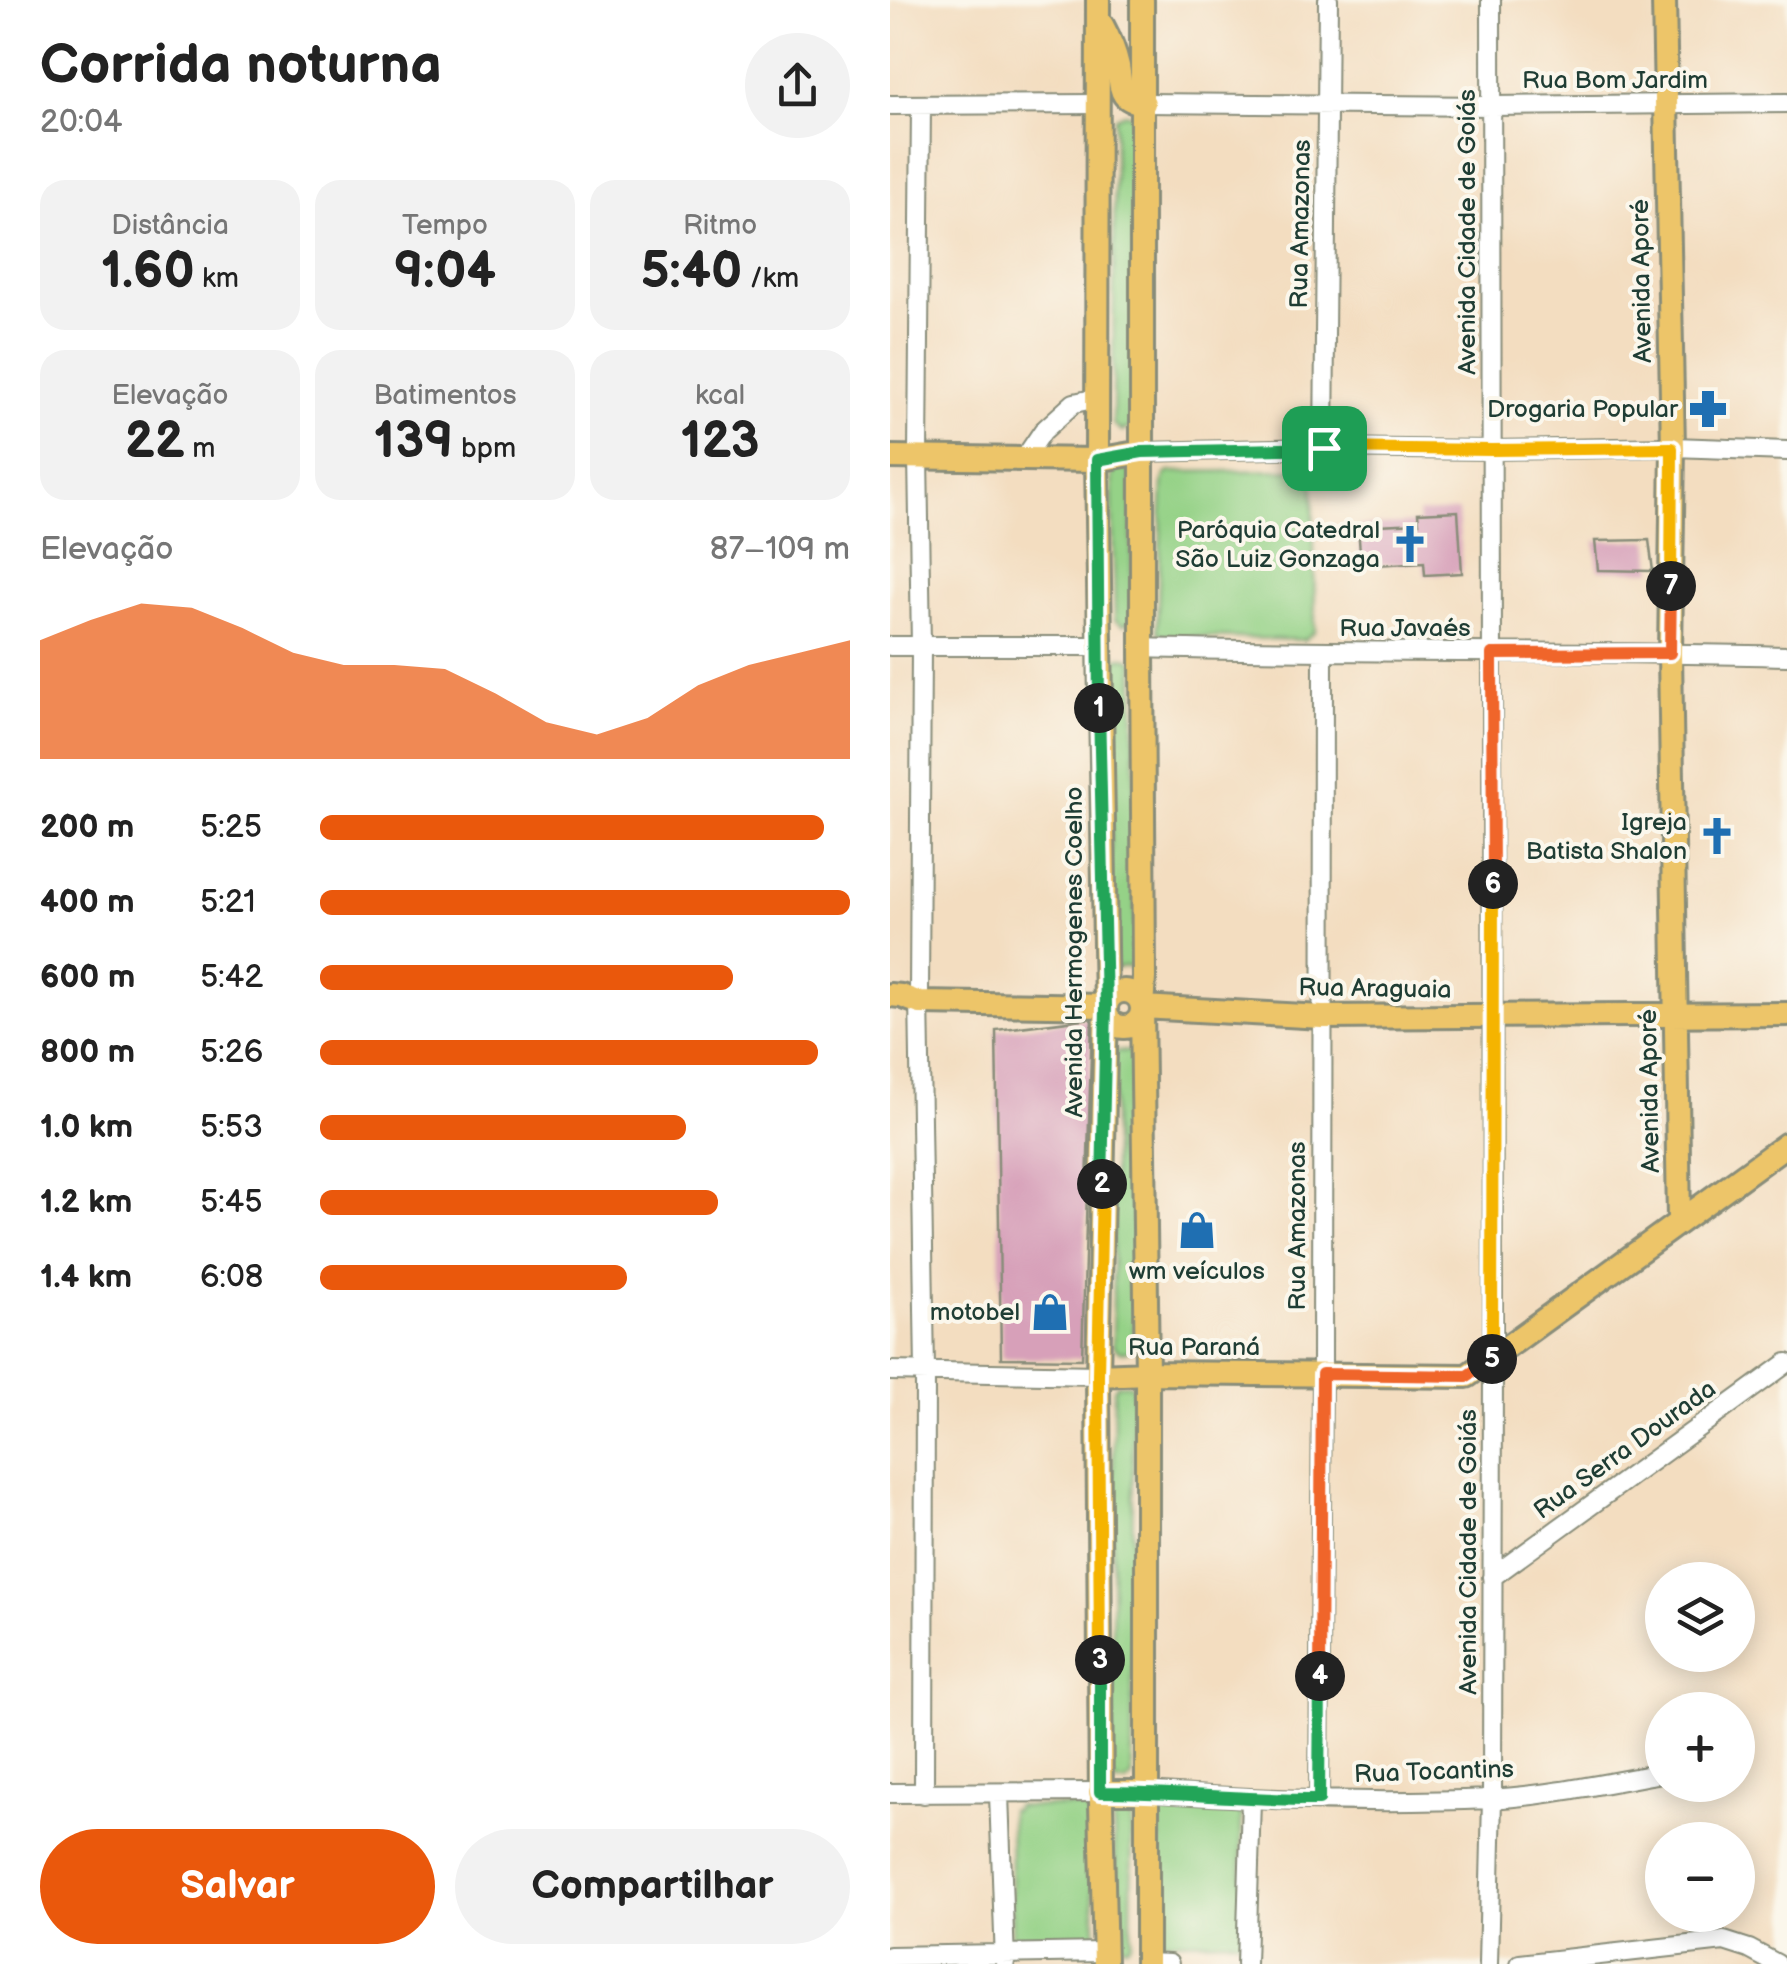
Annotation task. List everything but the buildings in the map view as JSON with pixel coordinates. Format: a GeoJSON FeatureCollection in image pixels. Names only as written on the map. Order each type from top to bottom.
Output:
{"type":"FeatureCollection","features":[{"type":"Feature","properties":{"kind":"main road"},"geometry":{"type":"LineString","coordinates":[[1105,1958],[1147,1963],[1142,0]]}},
{"type":"Feature","properties":{"kind":"main road","name":"Avenida Aporé"},"geometry":{"type":"LineString","coordinates":[[1664,0],[1679,1220]]}},
{"type":"Feature","properties":{"kind":"main road"},"geometry":{"type":"LineString","coordinates":[[1098,9],[1118,67],[1120,88],[1129,100],[1144,103]]}},
{"type":"Feature","properties":{"kind":"main road","name":"Avenida Hermogenes Coelho"},"geometry":{"type":"LineString","coordinates":[[1098,9],[1098,646],[1106,1006],[1098,1375],[1100,1792],[1105,1958]]}},
{"type":"Feature","properties":{"kind":"main road"},"geometry":{"type":"LineString","coordinates":[[890,457],[1097,460],[1142,452]]}},
{"type":"Feature","properties":{"kind":"main road"},"geometry":{"type":"LineString","coordinates":[[1098,646],[1142,648]]}},
{"type":"Feature","properties":{"kind":"main road"},"geometry":{"type":"LineString","coordinates":[[890,995],[920,1003],[1106,1006]]}},
{"type":"Feature","properties":{"kind":"main road"},"geometry":{"type":"LineString","coordinates":[[890,1012],[920,1003]]}},
{"type":"Feature","properties":{"kind":"main road","name":"Rua Araguaia"},"geometry":{"type":"LineString","coordinates":[[1106,1006],[1108,1018],[1121,1027],[1138,1020],[1142,1007],[1322,1017],[1787,1014]]}},
{"type":"Feature","properties":{"kind":"main road","name":"Rua Paraná"},"geometry":{"type":"LineString","coordinates":[[1098,1375],[1467,1376],[1787,1144]]}},
{"type":"Feature","properties":{"kind":"main road"},"geometry":{"type":"LineString","coordinates":[[1100,1792],[1146,1792]]}},
{"type":"Feature","properties":{"kind":"street","name":"Rua Amazonas"},"geometry":{"type":"LineString","coordinates":[[1324,448],[1328,0]]}},
{"type":"Feature","properties":{"kind":"street","name":"Avenida Cidade de Goiás"},"geometry":{"type":"LineString","coordinates":[[1488,1964],[1493,1358],[1492,0]]}},
{"type":"Feature","properties":{"kind":"street","name":"Rua Bom Jardim"},"geometry":{"type":"LineString","coordinates":[[1144,103],[1787,104]]}},
{"type":"Feature","properties":{"kind":"street"},"geometry":{"type":"LineString","coordinates":[[890,105],[1099,104]]}},
{"type":"Feature","properties":{"kind":"street"},"geometry":{"type":"LineString","coordinates":[[920,105],[924,1794]]}},
{"type":"Feature","properties":{"kind":"street"},"geometry":{"type":"LineString","coordinates":[[1024,459],[1043,430],[1074,403],[1098,398]]}},
{"type":"Feature","properties":{"kind":"street"},"geometry":{"type":"LineString","coordinates":[[1142,452],[1324,448],[1787,451]]}},
{"type":"Feature","properties":{"kind":"street"},"geometry":{"type":"LineString","coordinates":[[890,646],[1098,646]]}},
{"type":"Feature","properties":{"kind":"street","name":"Rua Javaés"},"geometry":{"type":"LineString","coordinates":[[1142,648],[1787,656]]}},
{"type":"Feature","properties":{"kind":"street","name":"Rua Amazonas"},"geometry":{"type":"LineString","coordinates":[[1319,1800],[1323,652]]}},
{"type":"Feature","properties":{"kind":"street","name":"Rua Serra Dourada"},"geometry":{"type":"LineString","coordinates":[[1492,1576],[1787,1363]]}},
{"type":"Feature","properties":{"kind":"street","name":"Rua Paraná"},"geometry":{"type":"LineString","coordinates":[[890,1370],[1098,1375]]}},
{"type":"Feature","properties":{"kind":"street","name":"Rua Tocantins"},"geometry":{"type":"LineString","coordinates":[[1146,1792],[1251,1800],[1492,1799],[1645,1776]]}},
{"type":"Feature","properties":{"kind":"street"},"geometry":{"type":"LineString","coordinates":[[890,1793],[1100,1792]]}},
{"type":"Feature","properties":{"kind":"street"},"geometry":{"type":"LineString","coordinates":[[999,1794],[1005,1959]]}},
{"type":"Feature","properties":{"kind":"street"},"geometry":{"type":"LineString","coordinates":[[1246,1964],[1251,1800]]}},
{"type":"Feature","properties":{"kind":"street"},"geometry":{"type":"LineString","coordinates":[[1520,1964],[1724,1941],[1777,1964]]}},
{"type":"Feature","properties":{"kind":"street"},"geometry":{"type":"LineString","coordinates":[[890,1956],[1105,1958]]}},
{"type":"Feature","properties":{"kind":"street"},"geometry":{"type":"LineString","coordinates":[[1147,1963],[1169,1964]]}},
{"type":"Feature","properties":{"kind":"green space"},"geometry":{"type":"Polygon","coordinates":[[[1124,113],[1132,115],[1133,427],[1122,431],[1113,424],[1115,118],[1124,113]]]}},
{"type":"Feature","properties":{"kind":"green space"},"geometry":{"type":"Polygon","coordinates":[[[1121,468],[1131,475],[1132,620],[1123,625],[1115,620],[1112,476],[1121,468]]]}},
{"type":"Feature","properties":{"kind":"green space"},"geometry":{"type":"Polygon","coordinates":[[[1301,470],[1313,483],[1315,631],[1304,640],[1159,634],[1165,475],[1301,470]]]}},
{"type":"Feature","properties":{"kind":"green space"},"geometry":{"type":"Polygon","coordinates":[[[1122,657],[1134,663],[1135,968],[1109,970],[1113,666],[1122,657]]]}},
{"type":"Feature","properties":{"kind":"green space"},"geometry":{"type":"Polygon","coordinates":[[[1133,1051],[1134,1344],[1124,1352],[1113,1345],[1113,1052],[1133,1051]]]}},
{"type":"Feature","properties":{"kind":"green space"},"geometry":{"type":"Polygon","coordinates":[[[1117,1384],[1130,1384],[1133,1389],[1132,1777],[1127,1783],[1116,1783],[1111,1777],[1117,1384]]]}},
{"type":"Feature","properties":{"kind":"green space"},"geometry":{"type":"Polygon","coordinates":[[[1122,1805],[1132,1810],[1131,1943],[1126,1947],[1119,1944],[1113,1811],[1122,1805]]]}},
{"type":"Feature","properties":{"kind":"green space"},"geometry":{"type":"Polygon","coordinates":[[[1015,1806],[1088,1807],[1096,1944],[1012,1945],[1010,1810],[1015,1810],[1015,1806]]]}},
{"type":"Feature","properties":{"kind":"green space"},"geometry":{"type":"Polygon","coordinates":[[[1241,1807],[1243,1940],[1162,1941],[1159,1808],[1241,1807]]]}},
{"type":"Feature","properties":{"kind":"place","name":"Drogaria Popular"},"geometry":{"type":"Point","coordinates":[1708,409]}},
{"type":"Feature","properties":{"kind":"place","name":"Paróquia Catedral São Luiz Gonzaga"},"geometry":{"type":"Point","coordinates":[1410,544]}},
{"type":"Feature","properties":{"kind":"place","name":"Igreja Batista Shalon"},"geometry":{"type":"Point","coordinates":[1717,836]}},
{"type":"Feature","properties":{"kind":"place","name":"wm veículos"},"geometry":{"type":"Point","coordinates":[1197,1230]}},
{"type":"Feature","properties":{"kind":"place","name":"motobel"},"geometry":{"type":"Point","coordinates":[1050,1312]}},
{"type":"Feature","properties":{"kind":"route"},"geometry":{"type":"LineString","coordinates":[[1324,448],[1672,448],[1670,653],[1492,654],[1493,1358],[1467,1376],[1322,1374],[1319,1800],[1100,1792],[1098,1375],[1106,1006],[1097,460],[1142,452],[1324,448]]}}]}
